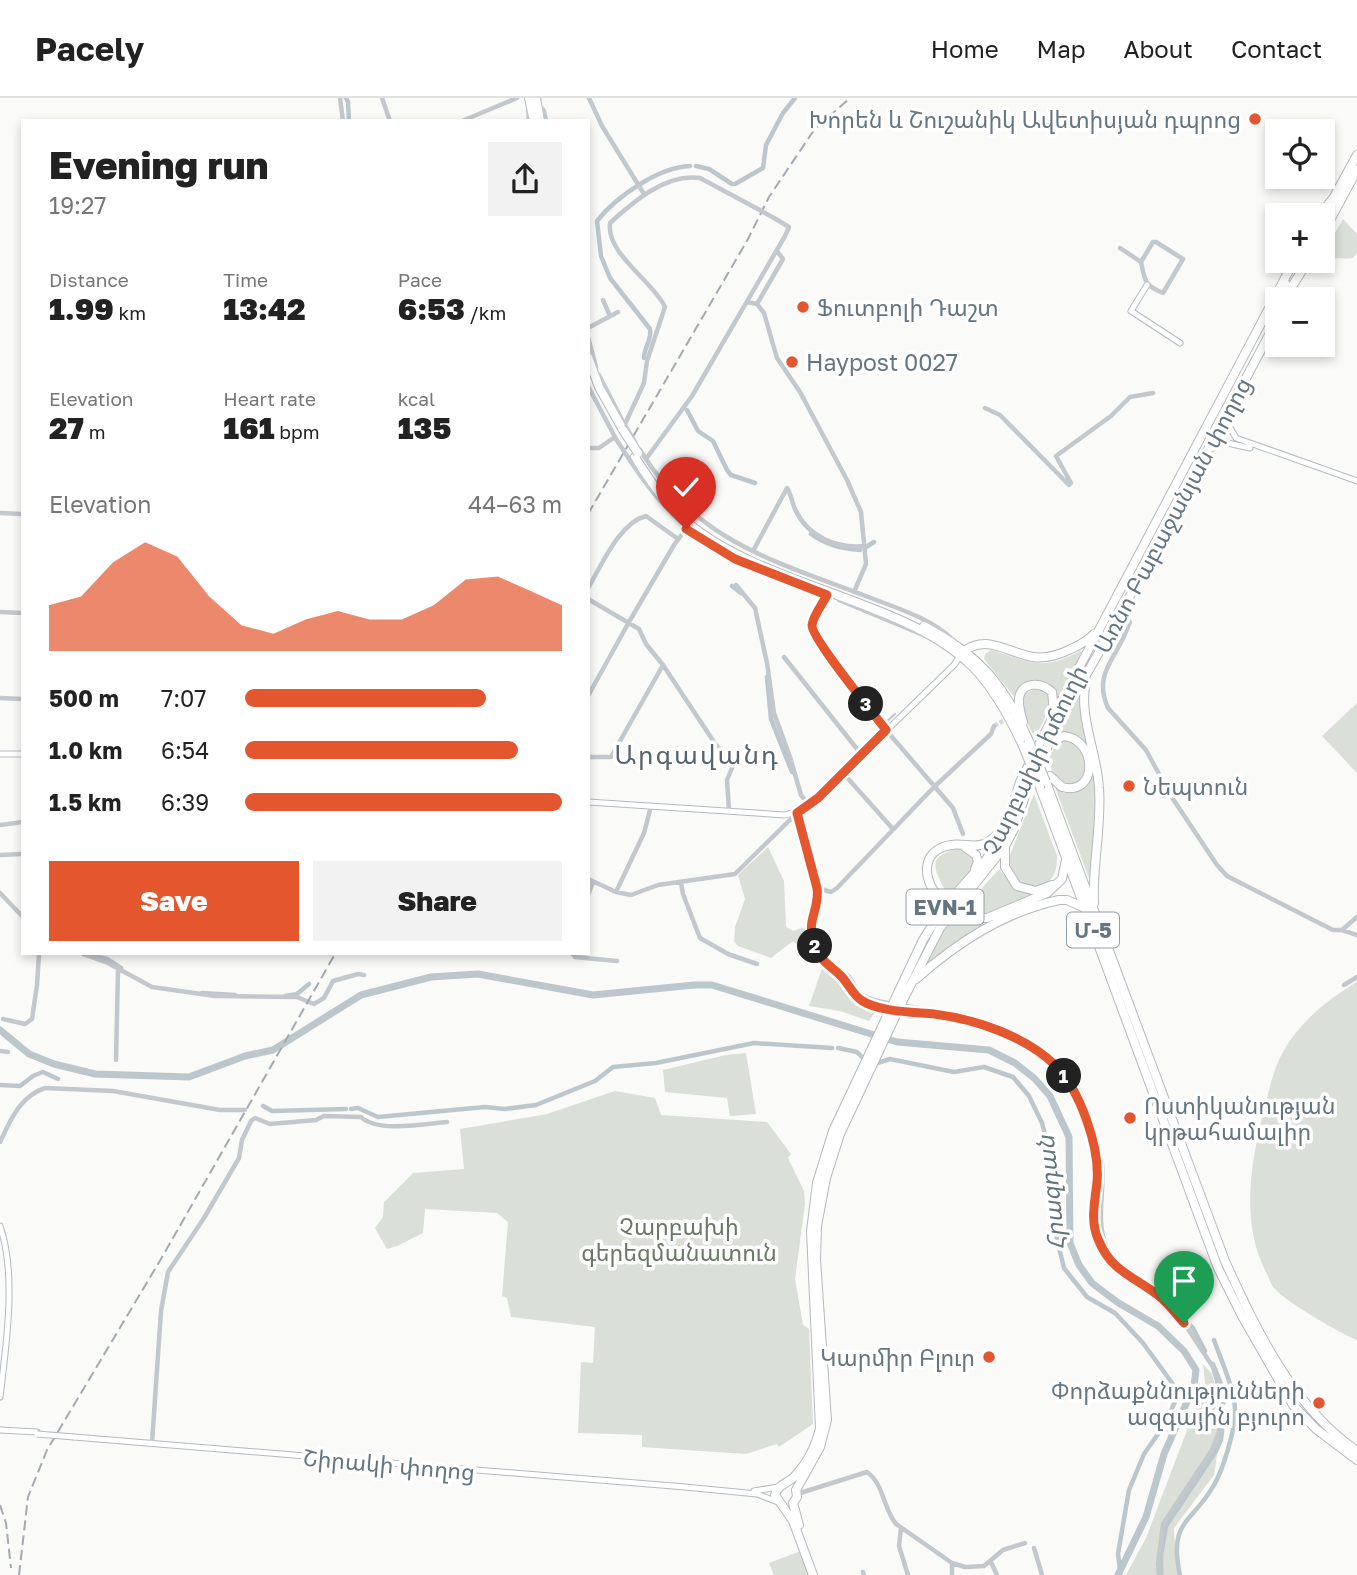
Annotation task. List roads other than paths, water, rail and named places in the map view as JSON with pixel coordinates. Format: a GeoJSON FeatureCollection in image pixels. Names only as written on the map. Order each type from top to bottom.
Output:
{"type":"FeatureCollection","features":[{"type":"Feature","properties":{"kind":"highway"},"geometry":{"type":"LineString","coordinates":[[531,119],[533,99]]}},
{"type":"Feature","properties":{"kind":"highway"},"geometry":{"type":"LineString","coordinates":[[533,99],[539,119]]}},
{"type":"Feature","properties":{"kind":"highway"},"geometry":{"type":"LineString","coordinates":[[1329,203],[1357,155]]}},
{"type":"Feature","properties":{"kind":"highway"},"geometry":{"type":"LineString","coordinates":[[1335,211],[1357,170]]}},
{"type":"Feature","properties":{"kind":"highway","name":"Առնո Բաբաջանյան փողոց"},"geometry":{"type":"LineString","coordinates":[[1101,626],[1288,273]]}},
{"type":"Feature","properties":{"kind":"highway"},"geometry":{"type":"LineString","coordinates":[[1289,273],[1283,287],[1285,291],[1289,291],[1300,273]]}},
{"type":"Feature","properties":{"kind":"highway"},"geometry":{"type":"LineString","coordinates":[[1259,326],[1265,319]]}},
{"type":"Feature","properties":{"kind":"highway","name":"Առնո Բաբաջանյան փողոց"},"geometry":{"type":"LineString","coordinates":[[1087,674],[1265,341]]}},
{"type":"Feature","properties":{"kind":"highway","name":"Մ-5"},"geometry":{"type":"LineString","coordinates":[[590,362],[621,432]]}},
{"type":"Feature","properties":{"kind":"highway","name":"Մ-5"},"geometry":{"type":"LineString","coordinates":[[590,377],[605,410],[638,456],[665,492],[691,518],[738,549],[899,614],[955,643],[988,685],[1006,719],[1026,740],[1038,762],[1230,1272],[1286,1378],[1311,1419],[1357,1460]]}},
{"type":"Feature","properties":{"kind":"highway","name":"Մ-5"},"geometry":{"type":"LineString","coordinates":[[638,456],[661,495],[686,522],[736,556],[900,619],[979,662],[998,685],[1046,782],[1065,857],[1218,1268],[1277,1382],[1293,1405],[1357,1451]]}},
{"type":"Feature","properties":{"kind":"highway"},"geometry":{"type":"LineString","coordinates":[[1152,531],[1144,550],[1152,554]]}},
{"type":"Feature","properties":{"kind":"highway"},"geometry":{"type":"LineString","coordinates":[[963,653],[975,645],[991,643],[1027,655],[1050,657],[1088,640],[1101,626]]}},
{"type":"Feature","properties":{"kind":"highway","name":"Չարբախի խճուղի"},"geometry":{"type":"LineString","coordinates":[[899,999],[943,908],[992,852],[1006,825],[1020,782],[1101,626]]}},
{"type":"Feature","properties":{"kind":"highway"},"geometry":{"type":"LineString","coordinates":[[1087,674],[1084,705],[1100,790],[1094,873],[1095,908]]}},
{"type":"Feature","properties":{"kind":"highway","name":"Չարբախի խճուղի"},"geometry":{"type":"LineString","coordinates":[[899,999],[912,982],[940,928],[1005,846],[1048,745],[1057,715],[1087,674]]}},
{"type":"Feature","properties":{"kind":"highway"},"geometry":{"type":"LineString","coordinates":[[1026,740],[1019,701],[1025,688],[1035,684],[1049,689],[1057,715]]}},
{"type":"Feature","properties":{"kind":"highway"},"geometry":{"type":"LineString","coordinates":[[1046,782],[1062,788],[1078,788],[1086,782],[1089,765],[1085,748],[1072,737],[1058,738],[1048,745]]}},
{"type":"Feature","properties":{"kind":"highway"},"geometry":{"type":"LineString","coordinates":[[998,920],[973,922],[960,913],[932,891],[927,879],[927,868],[933,854],[950,845],[984,844],[1006,825]]}},
{"type":"Feature","properties":{"kind":"highway"},"geometry":{"type":"LineString","coordinates":[[1005,846],[1004,867],[1010,878],[1017,886],[1031,891],[1054,884],[1065,857]]}},
{"type":"Feature","properties":{"kind":"highway"},"geometry":{"type":"LineString","coordinates":[[943,899],[930,877],[930,865],[939,853],[965,847],[974,852],[977,865],[968,880]]}},
{"type":"Feature","properties":{"kind":"highway"},"geometry":{"type":"LineString","coordinates":[[960,913],[972,918],[987,918],[1047,893],[1062,880],[1065,857]]}},
{"type":"Feature","properties":{"kind":"highway"},"geometry":{"type":"LineString","coordinates":[[912,982],[954,949],[998,920],[1059,900],[1067,900],[1085,908]]}},
{"type":"Feature","properties":{"kind":"highway","name":"EVN-1"},"geometry":{"type":"LineString","coordinates":[[782,1485],[808,1457],[820,1427],[811,1231],[817,1183],[899,999]]}},
{"type":"Feature","properties":{"kind":"highway","name":"EVN-1"},"geometry":{"type":"LineString","coordinates":[[796,1496],[820,1447],[825,1429],[826,1391],[816,1260],[817,1226],[837,1133]]}},
{"type":"Feature","properties":{"kind":"highway"},"geometry":{"type":"LineString","coordinates":[[782,1485],[792,1486],[796,1496],[815,1575],[793,1521],[775,1495],[782,1485]]}},
{"type":"Feature","properties":{"kind":"highway","name":"Շիրակի փողոց"},"geometry":{"type":"LineString","coordinates":[[781,1504],[796,1496]]}},
{"type":"Feature","properties":{"kind":"main road"},"geometry":{"type":"LineString","coordinates":[[1147,285],[1130,311],[1180,343]]}},
{"type":"Feature","properties":{"kind":"main road"},"geometry":{"type":"LineString","coordinates":[[1231,406],[1228,424],[1236,438],[1357,483]]}},
{"type":"Feature","properties":{"kind":"main road"},"geometry":{"type":"LineString","coordinates":[[1205,453],[1221,442],[1233,443],[1357,483]]}},
{"type":"Feature","properties":{"kind":"main road"},"geometry":{"type":"LineString","coordinates":[[590,802],[797,813],[843,773],[954,665],[963,653]]}},
{"type":"Feature","properties":{"kind":"main road"},"geometry":{"type":"LineString","coordinates":[[0,754],[21,754]]}},
{"type":"Feature","properties":{"kind":"main road"},"geometry":{"type":"LineString","coordinates":[[0,1226],[6,1248],[8,1309],[0,1397]]}},
{"type":"Feature","properties":{"kind":"main road","name":"Շիրակի փողոց"},"geometry":{"type":"LineString","coordinates":[[0,1430],[696,1488],[757,1494],[781,1504]]}},
{"type":"Feature","properties":{"kind":"main road","name":"Շիրակի փողոց"},"geometry":{"type":"LineString","coordinates":[[152,1443],[757,1492],[782,1485]]}},
{"type":"Feature","properties":{"kind":"street"},"geometry":{"type":"LineString","coordinates":[[340,98],[343,119]]}},
{"type":"Feature","properties":{"kind":"street"},"geometry":{"type":"LineString","coordinates":[[382,98],[389,119]]}},
{"type":"Feature","properties":{"kind":"street"},"geometry":{"type":"LineString","coordinates":[[467,119],[517,98]]}},
{"type":"Feature","properties":{"kind":"street"},"geometry":{"type":"LineString","coordinates":[[589,98],[602,126],[644,194]]}},
{"type":"Feature","properties":{"kind":"street"},"geometry":{"type":"LineString","coordinates":[[533,99],[544,111],[546,119]]}},
{"type":"Feature","properties":{"kind":"street"},"geometry":{"type":"LineString","coordinates":[[590,448],[599,448],[621,432],[644,383],[647,361],[665,307],[619,252],[609,227],[610,223],[644,194],[690,176],[700,178],[789,227],[692,396],[638,456]]}},
{"type":"Feature","properties":{"kind":"street"},"geometry":{"type":"LineString","coordinates":[[1120,248],[1141,262],[1147,285],[1162,293],[1183,258],[1154,242],[1141,262]]}},
{"type":"Feature","properties":{"kind":"street"},"geometry":{"type":"LineString","coordinates":[[757,304],[783,259],[777,251]]}},
{"type":"Feature","properties":{"kind":"street"},"geometry":{"type":"LineString","coordinates":[[603,300],[610,316]]}},
{"type":"Feature","properties":{"kind":"street"},"geometry":{"type":"LineString","coordinates":[[747,302],[757,304],[764,313],[777,358],[800,392],[861,512],[866,564],[854,592]]}},
{"type":"Feature","properties":{"kind":"street"},"geometry":{"type":"LineString","coordinates":[[590,327],[618,312]]}},
{"type":"Feature","properties":{"kind":"street"},"geometry":{"type":"LineString","coordinates":[[590,345],[595,366],[621,432]]}},
{"type":"Feature","properties":{"kind":"street"},"geometry":{"type":"LineString","coordinates":[[590,389],[621,432]]}},
{"type":"Feature","properties":{"kind":"street"},"geometry":{"type":"LineString","coordinates":[[985,408],[1000,415],[1069,485],[1072,483],[1056,456],[1111,416],[1130,397],[1153,393]]}},
{"type":"Feature","properties":{"kind":"street"},"geometry":{"type":"LineString","coordinates":[[638,456],[658,501],[686,529],[736,556],[937,640]]}},
{"type":"Feature","properties":{"kind":"street"},"geometry":{"type":"LineString","coordinates":[[638,456],[689,511],[722,536],[793,570],[917,618],[948,635],[955,643]]}},
{"type":"Feature","properties":{"kind":"street"},"geometry":{"type":"LineString","coordinates":[[752,551],[787,488],[795,510],[813,533],[841,546],[864,546]]}},
{"type":"Feature","properties":{"kind":"street"},"geometry":{"type":"LineString","coordinates":[[0,513],[21,514]]}},
{"type":"Feature","properties":{"kind":"street"},"geometry":{"type":"LineString","coordinates":[[590,585],[625,527],[636,518],[646,516],[678,539]]}},
{"type":"Feature","properties":{"kind":"street"},"geometry":{"type":"LineString","coordinates":[[590,692],[686,529]]}},
{"type":"Feature","properties":{"kind":"street"},"geometry":{"type":"LineString","coordinates":[[736,585],[755,608],[774,713],[801,795],[809,805]]}},
{"type":"Feature","properties":{"kind":"street"},"geometry":{"type":"LineString","coordinates":[[827,595],[812,623],[813,631],[831,659],[886,730],[953,808],[963,834]]}},
{"type":"Feature","properties":{"kind":"street"},"geometry":{"type":"LineString","coordinates":[[590,600],[639,629],[646,644],[663,664],[716,745],[732,763],[733,768],[727,780],[729,811]]}},
{"type":"Feature","properties":{"kind":"street"},"geometry":{"type":"LineString","coordinates":[[0,612],[21,612]]}},
{"type":"Feature","properties":{"kind":"street"},"geometry":{"type":"LineString","coordinates":[[1120,613],[1130,622],[1102,677],[1105,702],[1146,750],[1171,796],[1217,865],[1227,876],[1333,930],[1357,935]]}},
{"type":"Feature","properties":{"kind":"street"},"geometry":{"type":"LineString","coordinates":[[1114,626],[1125,634]]}},
{"type":"Feature","properties":{"kind":"street"},"geometry":{"type":"LineString","coordinates":[[784,657],[861,754]]}},
{"type":"Feature","properties":{"kind":"street"},"geometry":{"type":"LineString","coordinates":[[590,757],[611,757],[663,664]]}},
{"type":"Feature","properties":{"kind":"street"},"geometry":{"type":"LineString","coordinates":[[0,698],[21,699]]}},
{"type":"Feature","properties":{"kind":"street"},"geometry":{"type":"LineString","coordinates":[[817,888],[831,892],[991,733],[994,726]]}},
{"type":"Feature","properties":{"kind":"street"},"geometry":{"type":"LineString","coordinates":[[843,773],[893,829]]}},
{"type":"Feature","properties":{"kind":"street"},"geometry":{"type":"LineString","coordinates":[[616,892],[644,833],[651,806]]}},
{"type":"Feature","properties":{"kind":"street"},"geometry":{"type":"LineString","coordinates":[[590,880],[616,892],[631,895],[658,885],[735,874],[797,813],[819,900],[810,923],[813,943],[825,962],[861,1000],[881,1007],[950,1017],[979,1025],[1032,1048],[1056,1066],[1080,1101],[1093,1146],[1097,1183],[1093,1223],[1104,1251],[1115,1268],[1160,1297],[1184,1323],[1213,1367],[1223,1401],[1219,1432],[1212,1450],[1185,1493],[1172,1506],[1163,1524],[1159,1575]]}},
{"type":"Feature","properties":{"kind":"street"},"geometry":{"type":"LineString","coordinates":[[0,825],[21,822]]}},
{"type":"Feature","properties":{"kind":"street"},"geometry":{"type":"LineString","coordinates":[[0,855],[21,854]]}},
{"type":"Feature","properties":{"kind":"street"},"geometry":{"type":"LineString","coordinates":[[681,883],[700,938],[728,954],[757,964]]}},
{"type":"Feature","properties":{"kind":"street"},"geometry":{"type":"LineString","coordinates":[[0,892],[21,915]]}},
{"type":"Feature","properties":{"kind":"street"},"geometry":{"type":"LineString","coordinates":[[1342,930],[1357,916]]}},
{"type":"Feature","properties":{"kind":"street"},"geometry":{"type":"LineString","coordinates":[[3,1019],[25,1024],[32,1019],[39,955]]}},
{"type":"Feature","properties":{"kind":"street"},"geometry":{"type":"LineString","coordinates":[[86,955],[118,968],[152,987],[215,996],[297,997],[314,1004],[324,998],[333,981],[358,974],[364,975]]}},
{"type":"Feature","properties":{"kind":"street"},"geometry":{"type":"LineString","coordinates":[[574,955],[579,958],[617,961]]}},
{"type":"Feature","properties":{"kind":"street"},"geometry":{"type":"LineString","coordinates":[[116,1060],[118,968]]}},
{"type":"Feature","properties":{"kind":"street"},"geometry":{"type":"LineString","coordinates":[[1344,985],[1357,977]]}},
{"type":"Feature","properties":{"kind":"street"},"geometry":{"type":"LineString","coordinates":[[0,1051],[8,1052]]}},
{"type":"Feature","properties":{"kind":"street"},"geometry":{"type":"LineString","coordinates":[[0,1142],[14,1112],[36,1091],[45,1088],[113,1091],[220,1110],[245,1111]]}},
{"type":"Feature","properties":{"kind":"street"},"geometry":{"type":"LineString","coordinates":[[152,1443],[161,1311],[167,1272],[204,1218],[239,1158],[242,1139],[251,1121],[255,1118],[270,1124],[316,1120],[324,1116],[346,1116],[361,1118],[367,1124],[386,1126],[447,1122]]}},
{"type":"Feature","properties":{"kind":"street"},"geometry":{"type":"LineString","coordinates":[[796,1496],[867,1472],[877,1481],[891,1518],[901,1528],[952,1563],[977,1568],[991,1562],[1003,1550],[1025,1543]]}},
{"type":"Feature","properties":{"kind":"street"},"geometry":{"type":"LineString","coordinates":[[901,1528],[899,1546],[908,1575]]}},
{"type":"Feature","properties":{"kind":"street"},"geometry":{"type":"LineString","coordinates":[[1034,1548],[1042,1575]]}},
{"type":"Feature","properties":{"kind":"street"},"geometry":{"type":"LineString","coordinates":[[991,1562],[997,1575]]}},
{"type":"Feature","properties":{"kind":"street"},"geometry":{"type":"LineString","coordinates":[[952,1563],[952,1575]]}},
{"type":"Feature","properties":{"kind":"waterway"},"geometry":{"type":"LineString","coordinates":[[346,98],[349,119]]}},
{"type":"Feature","properties":{"kind":"waterway"},"geometry":{"type":"LineString","coordinates":[[735,184],[763,168],[766,145],[783,113],[795,98]]}},
{"type":"Feature","properties":{"kind":"waterway"},"geometry":{"type":"LineString","coordinates":[[644,358],[650,329],[610,278],[601,256],[597,221],[639,184],[665,172],[690,166]]}},
{"type":"Feature","properties":{"kind":"waterway"},"geometry":{"type":"LineString","coordinates":[[696,166],[709,169],[732,184]]}},
{"type":"Feature","properties":{"kind":"waterway"},"geometry":{"type":"LineString","coordinates":[[687,410],[698,431],[713,441],[731,475],[755,483]]}},
{"type":"Feature","properties":{"kind":"waterway"},"geometry":{"type":"LineString","coordinates":[[811,534],[834,546],[860,550]]}},
{"type":"Feature","properties":{"kind":"waterway"},"geometry":{"type":"LineString","coordinates":[[866,547],[874,542]]}},
{"type":"Feature","properties":{"kind":"waterway"},"geometry":{"type":"LineString","coordinates":[[732,586],[741,593]]}},
{"type":"Feature","properties":{"kind":"waterway"},"geometry":{"type":"LineString","coordinates":[[767,677],[771,719],[792,772]]}},
{"type":"Feature","properties":{"kind":"waterway"},"geometry":{"type":"LineString","coordinates":[[885,723],[895,714]]}},
{"type":"Feature","properties":{"kind":"waterway"},"geometry":{"type":"LineString","coordinates":[[874,734],[881,728]]}},
{"type":"Feature","properties":{"kind":"waterway"},"geometry":{"type":"LineString","coordinates":[[813,866],[819,886]]}},
{"type":"Feature","properties":{"kind":"waterway"},"geometry":{"type":"LineString","coordinates":[[821,892],[813,929],[819,949],[850,978],[861,994],[892,1004]]}},
{"type":"Feature","properties":{"kind":"waterway"},"geometry":{"type":"LineString","coordinates":[[94,956],[107,959],[121,968]]}},
{"type":"Feature","properties":{"kind":"waterway","name":"Հրազդան"},"geometry":{"type":"LineString","coordinates":[[0,1030],[29,1054],[54,1064],[95,1074],[189,1077],[245,1056],[273,1050],[361,995],[431,977],[478,974],[593,995],[712,985],[897,1042],[989,1050],[1015,1063],[1034,1078],[1050,1096],[1069,1137],[1070,1243],[1079,1265],[1092,1283],[1117,1302],[1158,1326],[1184,1351],[1196,1370],[1194,1386],[1164,1454],[1146,1517],[1118,1575]]}},
{"type":"Feature","properties":{"kind":"waterway"},"geometry":{"type":"LineString","coordinates":[[285,996],[297,994],[309,984]]}},
{"type":"Feature","properties":{"kind":"waterway"},"geometry":{"type":"LineString","coordinates":[[202,993],[235,995]]}},
{"type":"Feature","properties":{"kind":"waterway"},"geometry":{"type":"LineString","coordinates":[[900,1005],[946,1013],[1014,1034],[1054,1059],[1070,1076],[1084,1101],[1101,1156],[1101,1224],[1107,1247],[1122,1269],[1159,1294]]}},
{"type":"Feature","properties":{"kind":"waterway"},"geometry":{"type":"LineString","coordinates":[[351,1109],[358,1108],[378,1117],[485,1107],[505,1109],[536,1105],[595,1081],[613,1067],[656,1063],[754,1043],[832,1048]]}},
{"type":"Feature","properties":{"kind":"waterway"},"geometry":{"type":"LineString","coordinates":[[838,1048],[857,1052],[866,1061]]}},
{"type":"Feature","properties":{"kind":"waterway"},"geometry":{"type":"LineString","coordinates":[[874,1064],[890,1059],[954,1072],[984,1067],[1013,1077],[1029,1096],[1042,1123],[1051,1157],[1054,1227],[1064,1268],[1087,1297],[1115,1313],[1143,1343],[1175,1387],[1177,1397],[1165,1424],[1144,1454],[1129,1490],[1118,1554],[1120,1570]]}},
{"type":"Feature","properties":{"kind":"waterway"},"geometry":{"type":"LineString","coordinates":[[0,1085],[20,1086],[43,1072],[58,1079]]}},
{"type":"Feature","properties":{"kind":"waterway"},"geometry":{"type":"LineString","coordinates":[[263,1106],[272,1111],[346,1109]]}},
{"type":"Feature","properties":{"kind":"waterway"},"geometry":{"type":"LineString","coordinates":[[1175,1311],[1193,1328],[1205,1351]]}},
{"type":"Feature","properties":{"kind":"waterway"},"geometry":{"type":"LineString","coordinates":[[1180,1575],[1177,1557],[1180,1533],[1217,1478],[1228,1450],[1234,1420],[1233,1396],[1214,1340]]}},
{"type":"Feature","properties":{"kind":"waterway"},"geometry":{"type":"LineString","coordinates":[[1213,1364],[1225,1394],[1224,1402]]}},
{"type":"Feature","properties":{"kind":"waterway"},"geometry":{"type":"LineString","coordinates":[[1161,1575],[1166,1526],[1216,1451],[1221,1440],[1224,1411]]}},
{"type":"Feature","properties":{"kind":"tunnel"},"geometry":{"type":"LineString","coordinates":[[994,726],[1003,721]]}},
{"type":"Feature","properties":{"kind":"railway"},"geometry":{"type":"LineString","coordinates":[[590,511],[748,239],[769,197],[814,130],[850,98]]}},
{"type":"Feature","properties":{"kind":"railway"},"geometry":{"type":"LineString","coordinates":[[19,1575],[28,1497],[47,1450],[161,1259],[334,955]]}},
{"type":"Feature","properties":{"kind":"railway"},"geometry":{"type":"LineString","coordinates":[[0,1505],[6,1523],[11,1568]]}},
{"type":"Feature","properties":{"kind":"place","name":"Խորեն և Շուշանիկ Ավետիսյան դպրոց"},"geometry":{"type":"Point","coordinates":[1255,119]}},
{"type":"Feature","properties":{"kind":"place","name":"Ֆուտբոլի Դաշտ"},"geometry":{"type":"Point","coordinates":[803,307]}},
{"type":"Feature","properties":{"kind":"place","name":"Haypost 0027"},"geometry":{"type":"Point","coordinates":[792,362]}},
{"type":"Feature","properties":{"kind":"place","name":"Նեպտուն"},"geometry":{"type":"Point","coordinates":[1129,786]}},
{"type":"Feature","properties":{"kind":"place","name":"Ոստիկանության կրթահամալիր"},"geometry":{"type":"Point","coordinates":[1130,1118]}},
{"type":"Feature","properties":{"kind":"place","name":"Կարմիր Բլուր"},"geometry":{"type":"Point","coordinates":[989,1357]}},
{"type":"Feature","properties":{"kind":"place","name":"Փորձաքննությունների ազգային բյուրո"},"geometry":{"type":"Point","coordinates":[1319,1403]}},
{"type":"Feature","properties":{"kind":"district","name":"Արգավանդ"},"geometry":{"type":"Point","coordinates":[697,754]}},
{"type":"Feature","properties":{"kind":"park label","name":"Չարբախի գերեզմանատուն"},"geometry":{"type":"Point","coordinates":[679,1239]}}]}
